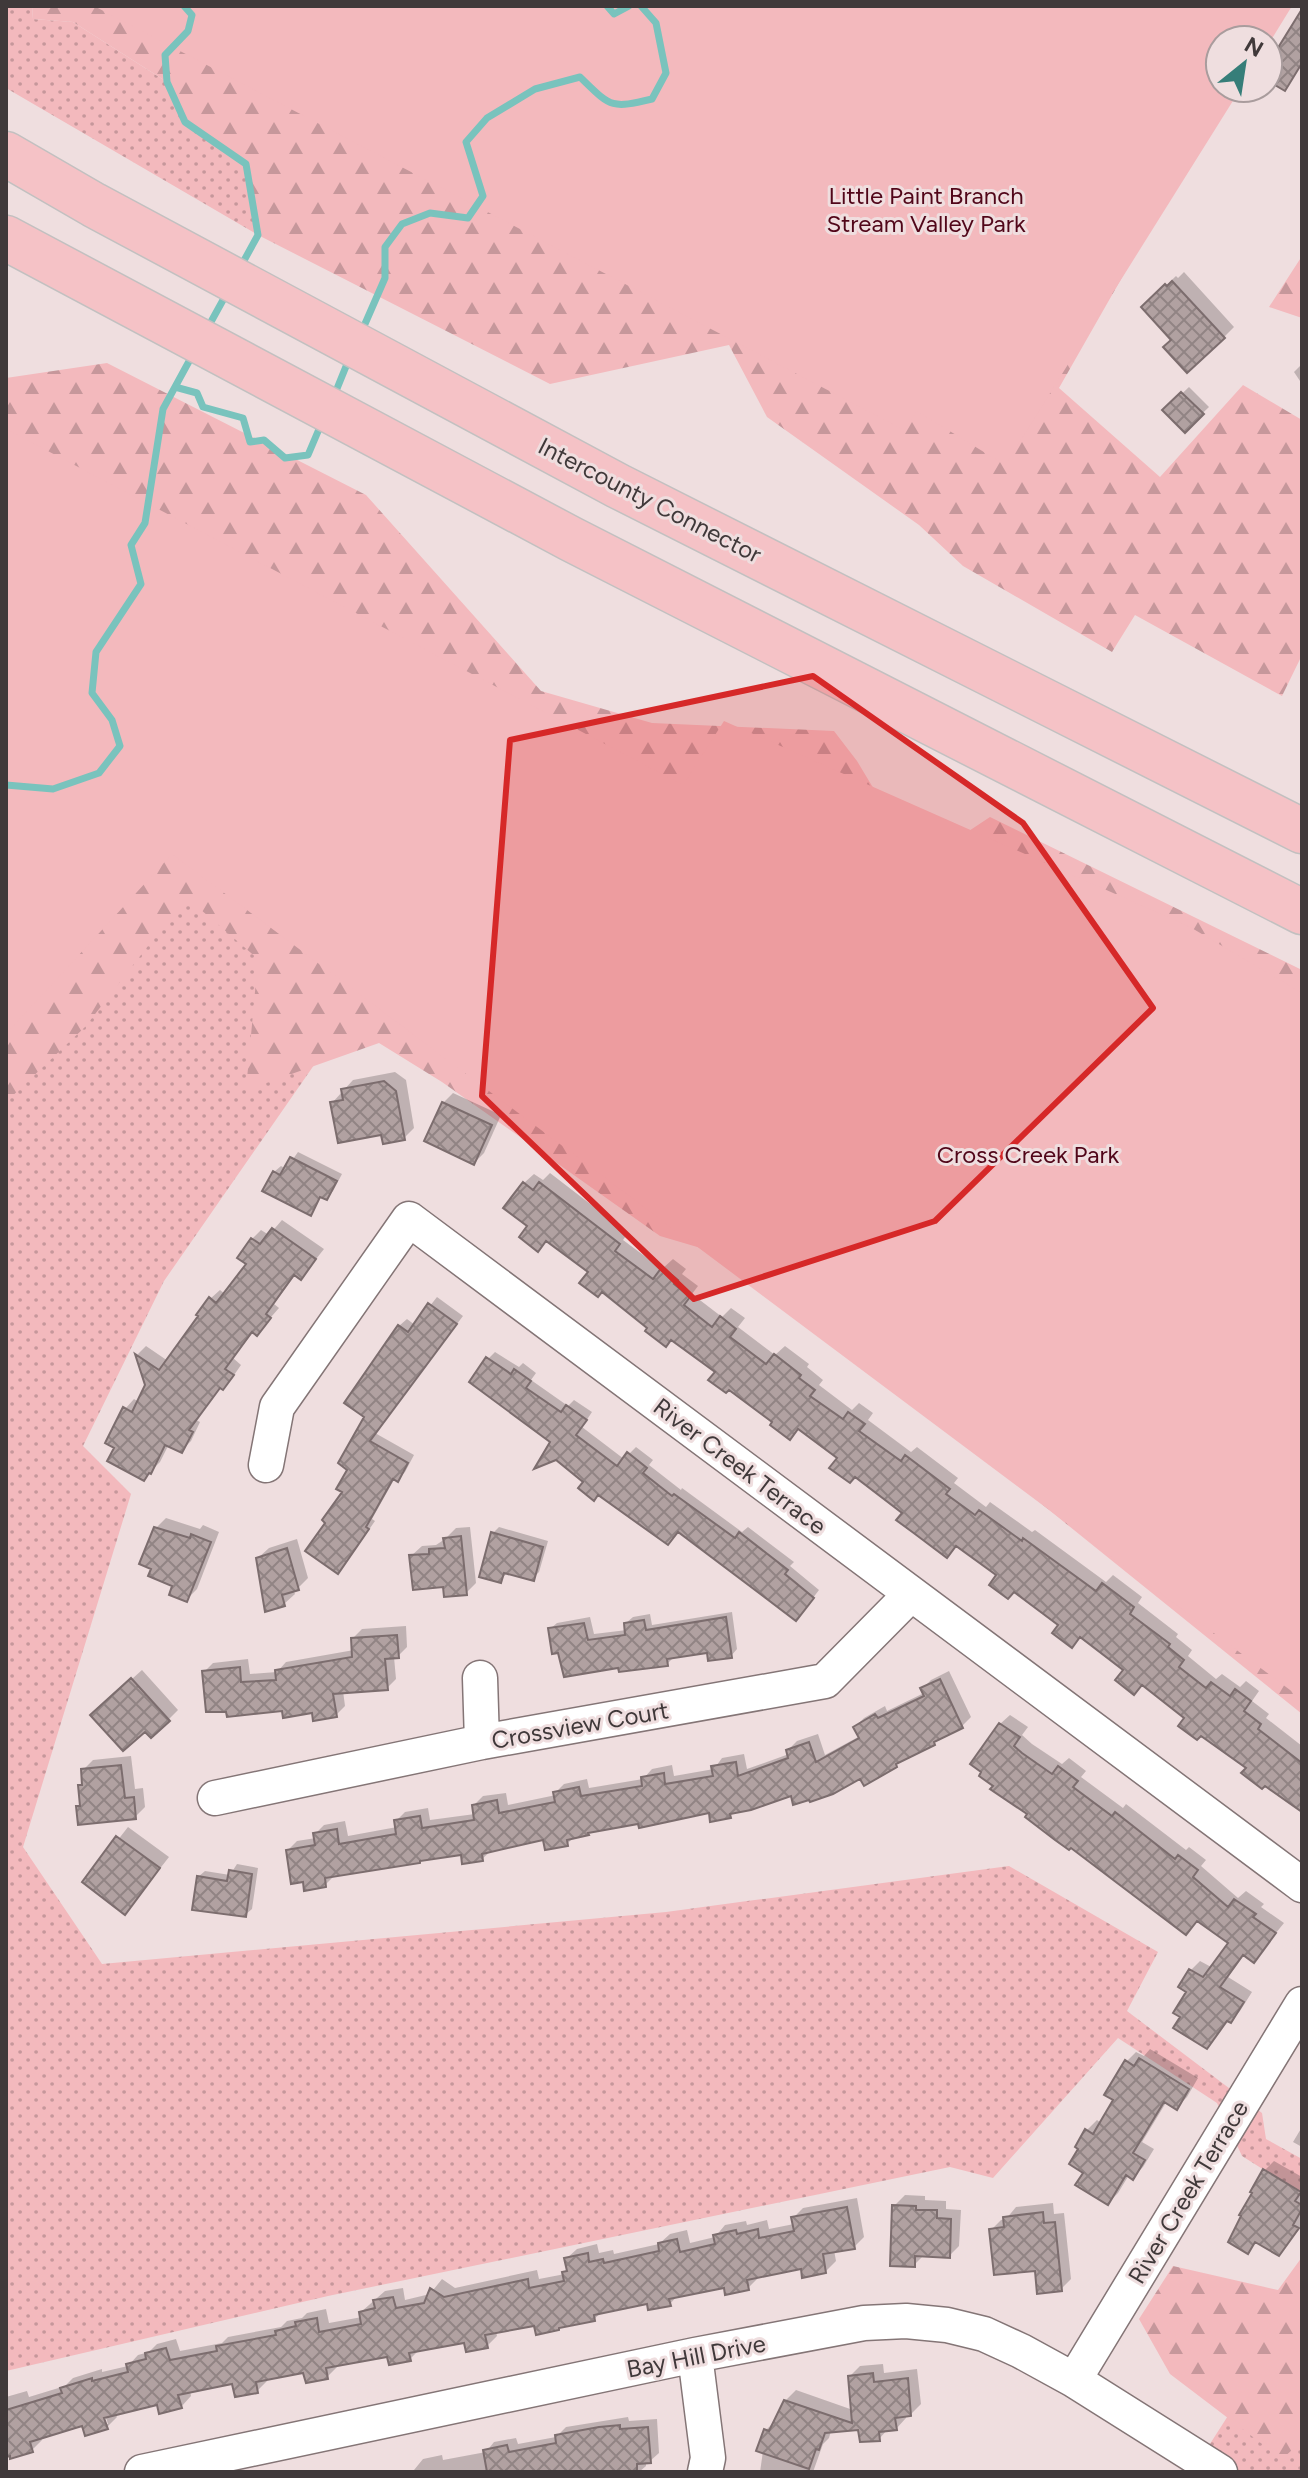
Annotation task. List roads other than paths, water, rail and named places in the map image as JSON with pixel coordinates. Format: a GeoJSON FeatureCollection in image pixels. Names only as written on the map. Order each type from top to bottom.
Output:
{"type":"FeatureCollection","features":[{"type":"Feature","properties":{"kind":"highway","name":"Intercounty Connector"},"geometry":{"type":"LineString","coordinates":[[6,154],[94,205],[618,486],[1302,831]]}},
{"type":"Feature","properties":{"kind":"highway"},"geometry":{"type":"LineString","coordinates":[[6,238],[571,539],[1302,912]]}},
{"type":"Feature","properties":{"kind":"street","name":"River Creek Terrace"},"geometry":{"type":"LineString","coordinates":[[266,1465],[277,1407],[409,1219],[1302,1885]]}},
{"type":"Feature","properties":{"kind":"street","name":"Crossview Court"},"geometry":{"type":"LineString","coordinates":[[215,1798],[482,1742],[825,1681],[911,1594]]}},
{"type":"Feature","properties":{"kind":"street"},"geometry":{"type":"LineString","coordinates":[[480,1678],[482,1742]]}},
{"type":"Feature","properties":{"kind":"street","name":"River Creek Terrace"},"geometry":{"type":"LineString","coordinates":[[1074,2380],[1302,2004]]}},
{"type":"Feature","properties":{"kind":"street","name":"Bay Hill Drive"},"geometry":{"type":"LineString","coordinates":[[142,2472],[250,2460],[695,2355],[864,2323],[906,2321],[947,2325],[984,2334],[1021,2351],[1074,2380],[1220,2472]]}},
{"type":"Feature","properties":{"kind":"street"},"geometry":{"type":"LineString","coordinates":[[695,2355],[708,2458],[705,2472]]}},
{"type":"Feature","properties":{"kind":"waterway"},"geometry":{"type":"LineString","coordinates":[[184,6],[192,15],[188,31],[165,55],[167,82],[185,122],[246,164],[258,235],[241,266]]}},
{"type":"Feature","properties":{"kind":"waterway"},"geometry":{"type":"LineString","coordinates":[[607,6],[614,14],[629,6]]}},
{"type":"Feature","properties":{"kind":"waterway"},"geometry":{"type":"LineString","coordinates":[[361,333],[385,278],[385,247],[402,224],[430,213],[468,218],[483,196],[466,142],[487,118],[535,89],[580,77],[612,103],[627,104],[652,99],[666,73],[656,23],[641,6]]}},
{"type":"Feature","properties":{"kind":"waterway"},"geometry":{"type":"LineString","coordinates":[[207,329],[228,291]]}},
{"type":"Feature","properties":{"kind":"waterway"},"geometry":{"type":"LineString","coordinates":[[6,785],[53,789],[99,773],[120,746],[112,720],[92,693],[96,652],[141,584],[131,545],[145,523],[163,409],[193,354]]}},
{"type":"Feature","properties":{"kind":"waterway"},"geometry":{"type":"LineString","coordinates":[[334,396],[349,359]]}},
{"type":"Feature","properties":{"kind":"waterway"},"geometry":{"type":"LineString","coordinates":[[175,387],[197,393],[203,407],[243,418],[250,442],[264,440],[285,458],[308,455],[322,422]]}},
{"type":"Feature","properties":{"kind":"park label","name":"Little Paint Branch Stream Valley Park"},"geometry":{"type":"Point","coordinates":[926,209]}},
{"type":"Feature","properties":{"kind":"park label","name":"Cross Creek Park"},"geometry":{"type":"Point","coordinates":[1028,1154]}}]}
